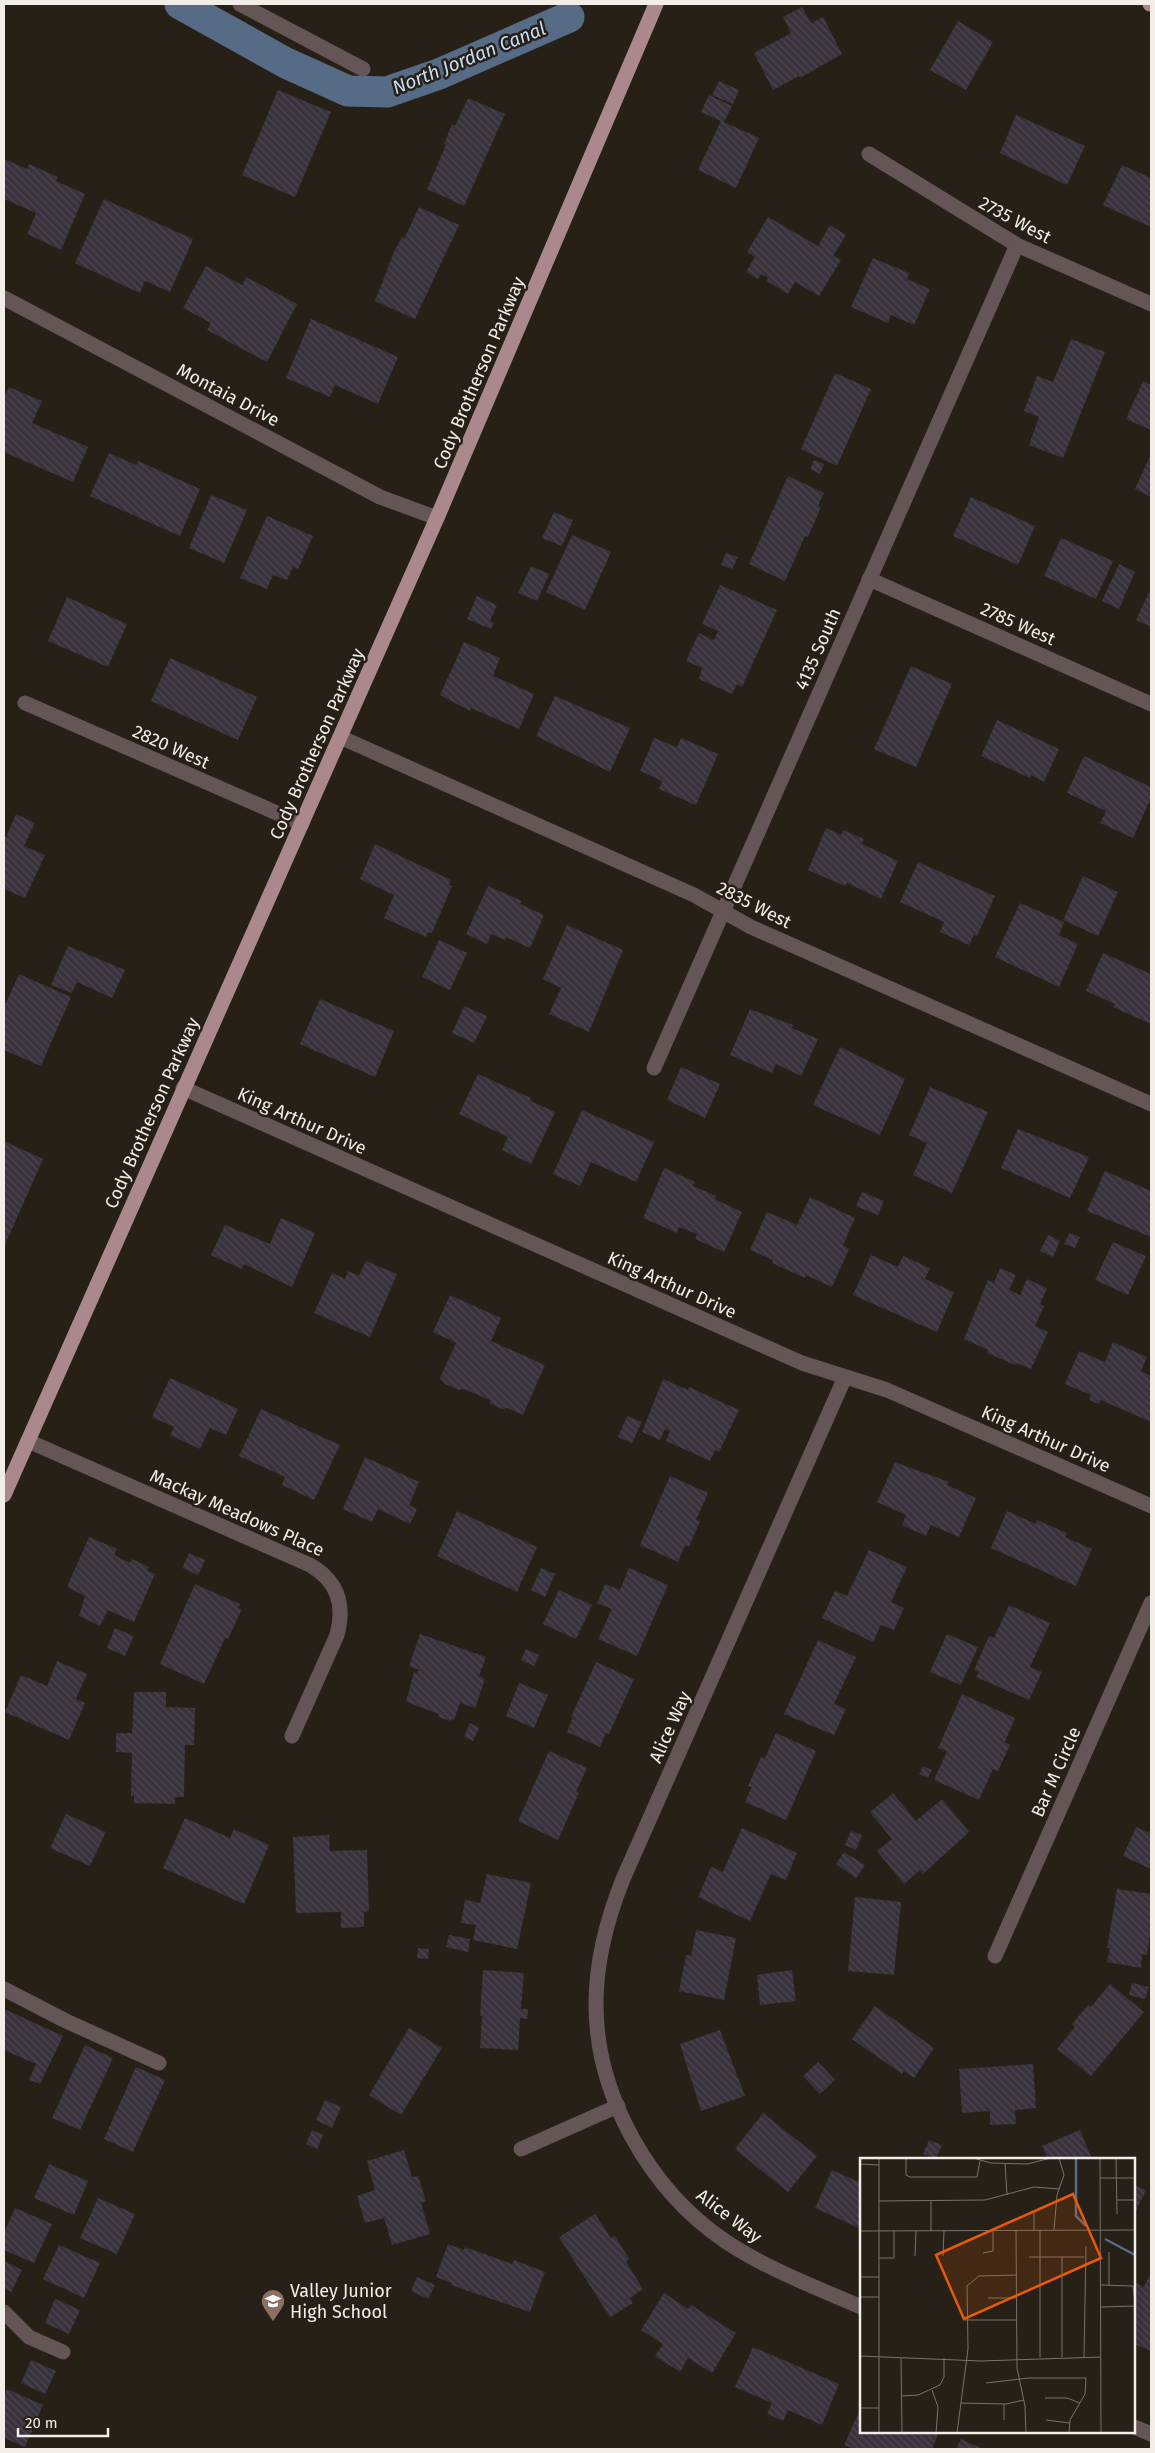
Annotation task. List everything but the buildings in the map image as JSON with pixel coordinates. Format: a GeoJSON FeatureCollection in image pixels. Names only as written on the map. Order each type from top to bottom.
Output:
{"type":"FeatureCollection","features":[{"type":"Feature","properties":{"kind":"main road","name":"Cody Brotherson Parkway"},"geometry":{"type":"LineString","coordinates":[[4,1495],[437,518],[656,4]]}},
{"type":"Feature","properties":{"kind":"street"},"geometry":{"type":"LineString","coordinates":[[240,4],[363,69]]}},
{"type":"Feature","properties":{"kind":"street","name":"2735 West"},"geometry":{"type":"LineString","coordinates":[[869,154],[1017,245],[1151,304]]}},
{"type":"Feature","properties":{"kind":"street","name":"4135 South"},"geometry":{"type":"LineString","coordinates":[[654,1068],[1017,245]]}},
{"type":"Feature","properties":{"kind":"street","name":"Montaia Drive"},"geometry":{"type":"LineString","coordinates":[[4,298],[380,497],[437,518]]}},
{"type":"Feature","properties":{"kind":"street","name":"2785 West"},"geometry":{"type":"LineString","coordinates":[[869,579],[1151,704]]}},
{"type":"Feature","properties":{"kind":"street","name":"2820 West"},"geometry":{"type":"LineString","coordinates":[[25,704],[302,824]]}},
{"type":"Feature","properties":{"kind":"street","name":"2835 West"},"geometry":{"type":"LineString","coordinates":[[340,737],[694,894],[751,927],[1151,1104]]}},
{"type":"Feature","properties":{"kind":"street","name":"King Arthur Drive"},"geometry":{"type":"LineString","coordinates":[[183,1088],[802,1363],[887,1390],[1151,1506]]}},
{"type":"Feature","properties":{"kind":"street","name":"Alice Way"},"geometry":{"type":"LineString","coordinates":[[845,1377],[612,1908],[601,1955],[596,2004],[599,2037],[618,2106],[633,2140],[653,2172],[677,2200],[700,2222],[750,2256],[860,2307]]}},
{"type":"Feature","properties":{"kind":"street","name":"Mackay Meadows Place"},"geometry":{"type":"LineString","coordinates":[[28,1440],[310,1564],[322,1571],[337,1592],[341,1606],[341,1621],[337,1635],[292,1736]]}},
{"type":"Feature","properties":{"kind":"street","name":"Bar M Circle"},"geometry":{"type":"LineString","coordinates":[[995,1956],[1151,1603]]}},
{"type":"Feature","properties":{"kind":"street"},"geometry":{"type":"LineString","coordinates":[[4,1989],[66,2021],[159,2063]]}},
{"type":"Feature","properties":{"kind":"street"},"geometry":{"type":"LineString","coordinates":[[521,2149],[618,2106]]}},
{"type":"Feature","properties":{"kind":"street"},"geometry":{"type":"LineString","coordinates":[[4,2312],[29,2337],[63,2352]]}},
{"type":"Feature","properties":{"kind":"street"},"geometry":{"type":"LineString","coordinates":[[1135,2426],[1151,2434]]}},
{"type":"Feature","properties":{"kind":"waterway","name":"North Jordan Canal"},"geometry":{"type":"LineString","coordinates":[[180,4],[286,63],[348,91],[387,92],[439,74],[569,17]]}},
{"type":"Feature","properties":{"kind":"place","name":"Valley Junior High School"},"geometry":{"type":"Point","coordinates":[273,2322]}}]}
